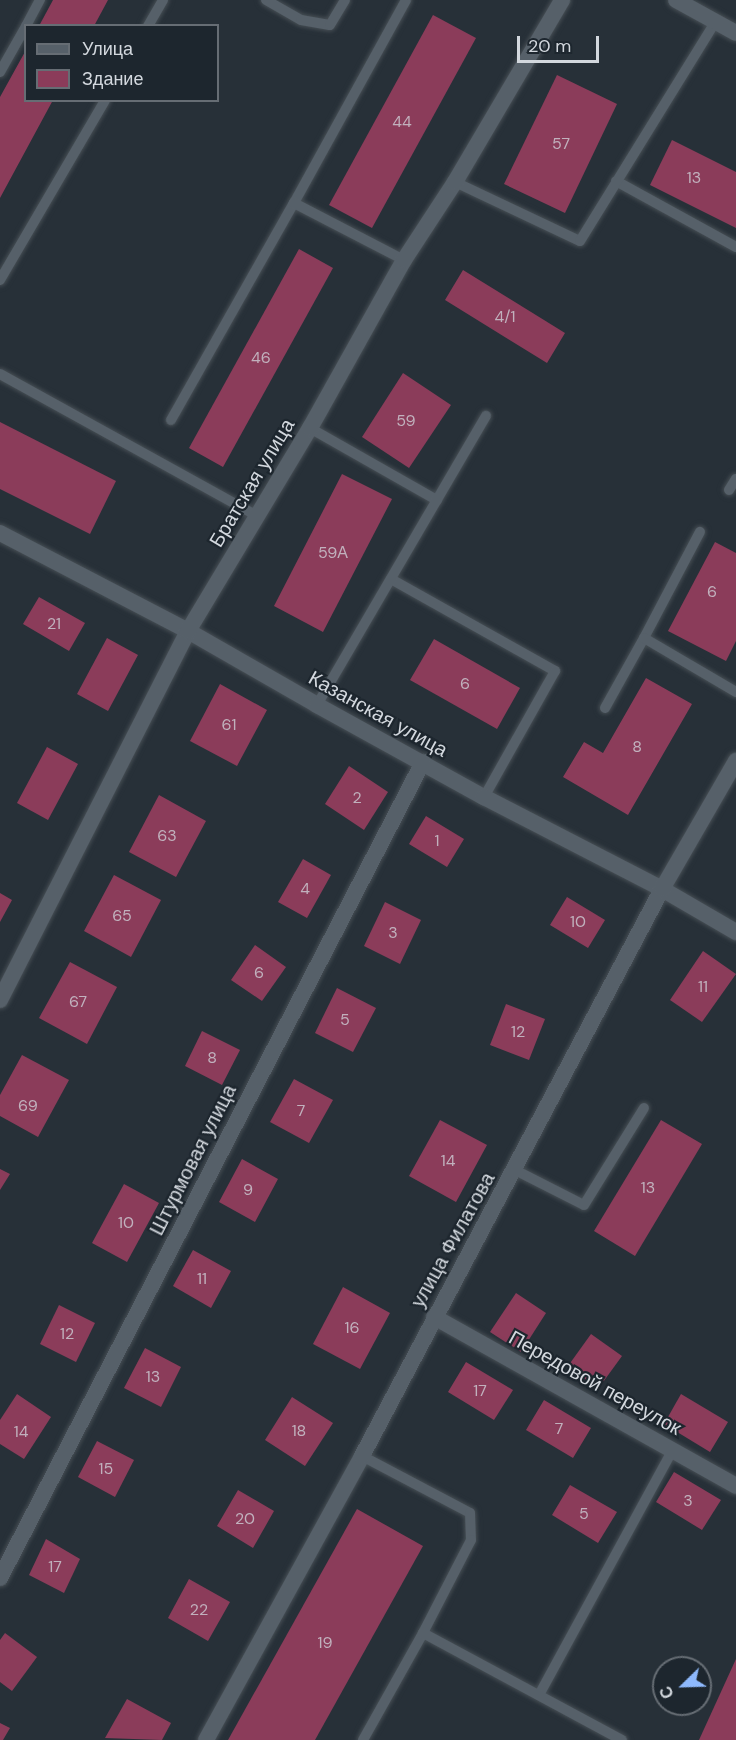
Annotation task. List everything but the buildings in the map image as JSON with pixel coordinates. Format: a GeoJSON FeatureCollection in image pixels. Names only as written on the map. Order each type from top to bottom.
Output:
{"type":"FeatureCollection","features":[{"type":"Feature","properties":{"kind":"street","name":"Братская улица"},"geometry":{"type":"LineString","coordinates":[[0,1000],[188,631],[255,516],[310,428],[404,260],[454,182],[562,0]]}},
{"type":"Feature","properties":{"kind":"street"},"geometry":{"type":"LineString","coordinates":[[676,0],[736,33]]}},
{"type":"Feature","properties":{"kind":"street","name":"Казанская улица"},"geometry":{"type":"LineString","coordinates":[[0,533],[188,631],[484,797],[662,889],[736,932]]}},
{"type":"Feature","properties":{"kind":"street","name":"улица Филатова"},"geometry":{"type":"LineString","coordinates":[[206,1740],[362,1456],[662,889],[736,761]]}},
{"type":"Feature","properties":{"kind":"street","name":"Штурмовая улица"},"geometry":{"type":"LineString","coordinates":[[0,1578],[423,762]]}},
{"type":"Feature","properties":{"kind":"street","name":"Передовой переулок"},"geometry":{"type":"LineString","coordinates":[[434,1317],[736,1486]]}},
{"type":"Feature","properties":{"kind":"lane"},"geometry":{"type":"LineString","coordinates":[[27,24],[40,0]]}},
{"type":"Feature","properties":{"kind":"lane"},"geometry":{"type":"LineString","coordinates":[[149,24],[163,0]]}},
{"type":"Feature","properties":{"kind":"lane"},"geometry":{"type":"LineString","coordinates":[[266,0],[301,20],[330,25],[345,0]]}},
{"type":"Feature","properties":{"kind":"lane"},"geometry":{"type":"LineString","coordinates":[[171,420],[406,0]]}},
{"type":"Feature","properties":{"kind":"lane"},"geometry":{"type":"LineString","coordinates":[[454,182],[580,241],[715,21]]}},
{"type":"Feature","properties":{"kind":"lane"},"geometry":{"type":"LineString","coordinates":[[0,72],[24,30]]}},
{"type":"Feature","properties":{"kind":"lane"},"geometry":{"type":"LineString","coordinates":[[0,280],[104,102]]}},
{"type":"Feature","properties":{"kind":"lane"},"geometry":{"type":"LineString","coordinates":[[616,181],[736,247]]}},
{"type":"Feature","properties":{"kind":"lane"},"geometry":{"type":"LineString","coordinates":[[294,203],[404,260]]}},
{"type":"Feature","properties":{"kind":"lane"},"geometry":{"type":"LineString","coordinates":[[0,374],[255,516]]}},
{"type":"Feature","properties":{"kind":"lane"},"geometry":{"type":"LineString","coordinates":[[317,705],[486,416]]}},
{"type":"Feature","properties":{"kind":"lane"},"geometry":{"type":"LineString","coordinates":[[310,428],[437,500]]}},
{"type":"Feature","properties":{"kind":"lane"},"geometry":{"type":"LineString","coordinates":[[729,490],[736,479]]}},
{"type":"Feature","properties":{"kind":"lane"},"geometry":{"type":"LineString","coordinates":[[605,708],[700,532]]}},
{"type":"Feature","properties":{"kind":"lane"},"geometry":{"type":"LineString","coordinates":[[391,579],[555,671],[484,797]]}},
{"type":"Feature","properties":{"kind":"lane"},"geometry":{"type":"LineString","coordinates":[[644,638],[736,692]]}},
{"type":"Feature","properties":{"kind":"lane"},"geometry":{"type":"LineString","coordinates":[[515,1170],[584,1205],[644,1108]]}},
{"type":"Feature","properties":{"kind":"lane"},"geometry":{"type":"LineString","coordinates":[[540,1695],[672,1451]]}},
{"type":"Feature","properties":{"kind":"lane"},"geometry":{"type":"LineString","coordinates":[[362,1456],[470,1513],[471,1540],[363,1740]]}},
{"type":"Feature","properties":{"kind":"lane"},"geometry":{"type":"LineString","coordinates":[[423,1632],[622,1740]]}}]}
